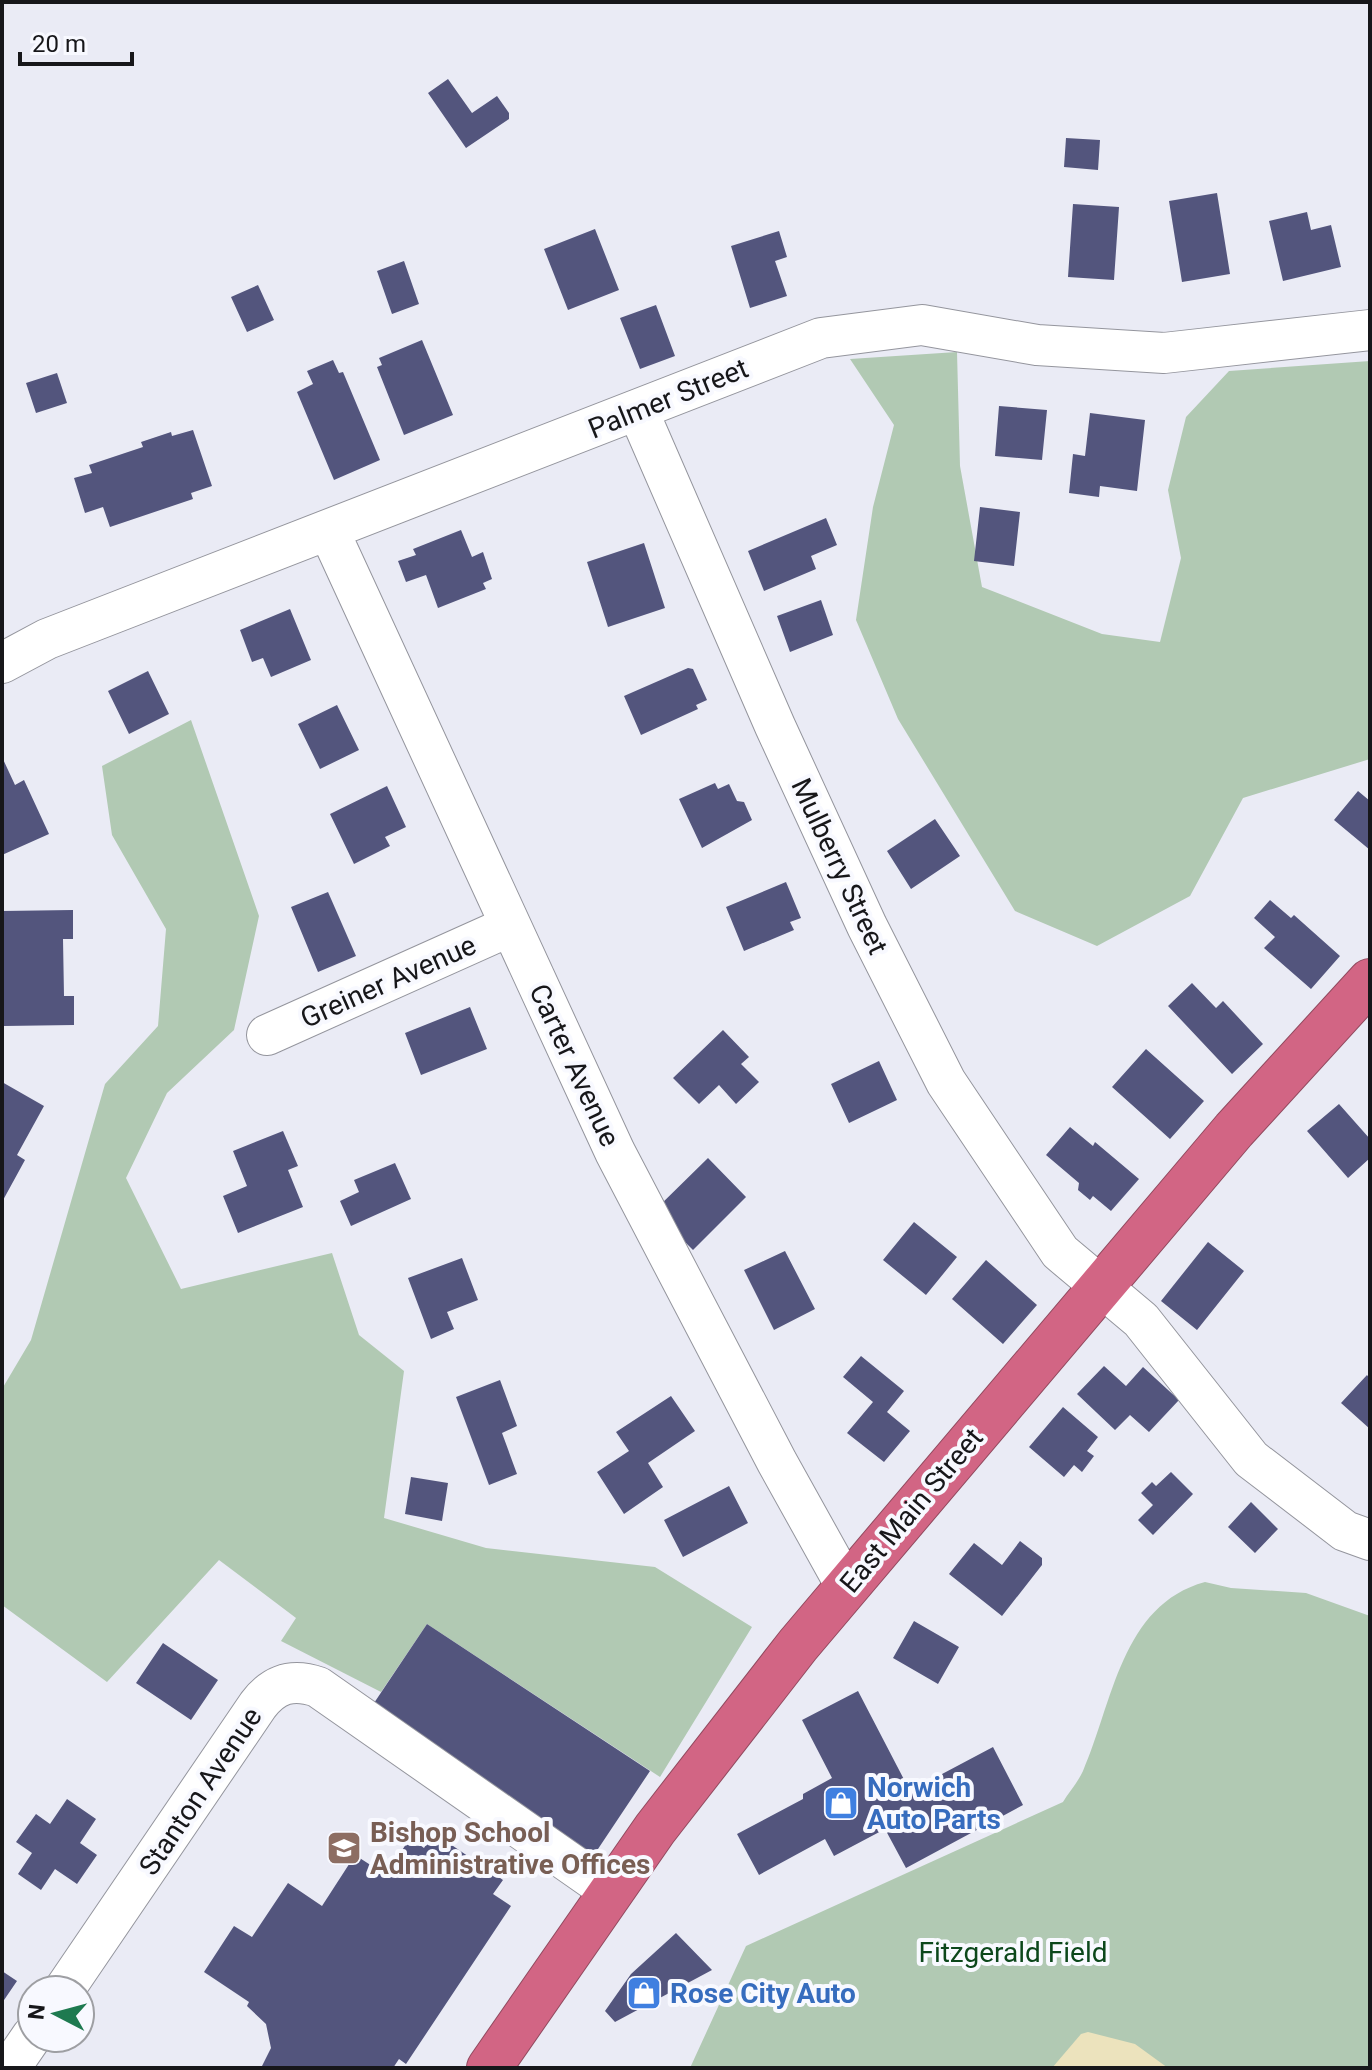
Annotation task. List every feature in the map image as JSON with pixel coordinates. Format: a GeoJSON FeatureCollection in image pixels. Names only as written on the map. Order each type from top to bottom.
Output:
{"type":"FeatureCollection","features":[{"type":"Feature","properties":{"kind":"highway","name":"East Main Street"},"geometry":{"type":"LineString","coordinates":[[489,2068],[610,1891],[714,1750],[846,1586],[1244,1119],[1370,981]]}},
{"type":"Feature","properties":{"kind":"street","name":"Palmer Street"},"geometry":{"type":"LineString","coordinates":[[2,663],[47,639],[821,338],[922,325],[1037,345],[1164,353],[1370,330]]}},
{"type":"Feature","properties":{"kind":"street","name":"Mulberry Street"},"geometry":{"type":"LineString","coordinates":[[638,411],[867,926],[946,1082],[1060,1252],[1141,1320],[1251,1459],[1345,1531],[1370,1540]]}},
{"type":"Feature","properties":{"kind":"street","name":"Carter Avenue"},"geometry":{"type":"LineString","coordinates":[[329,531],[615,1152],[777,1462],[846,1586]]}},
{"type":"Feature","properties":{"kind":"street","name":"Greiner Avenue"},"geometry":{"type":"LineString","coordinates":[[267,1035],[510,926]]}},
{"type":"Feature","properties":{"kind":"street","name":"Stanton Avenue"},"geometry":{"type":"LineString","coordinates":[[75,1974],[258,1705],[278,1686],[291,1682],[318,1687],[610,1891]]}},
{"type":"Feature","properties":{"kind":"green space"},"geometry":{"type":"Polygon","coordinates":[[[957,352],[960,466],[982,587],[1102,634],[1160,642],[1181,558],[1168,490],[1186,417],[1229,371],[1370,361],[1370,759],[1243,798],[1190,896],[1097,946],[1015,911],[898,719],[856,620],[873,507],[894,425],[850,359],[957,352]]]}},
{"type":"Feature","properties":{"kind":"green space"},"geometry":{"type":"Polygon","coordinates":[[[191,720],[259,916],[234,1030],[167,1093],[126,1178],[181,1289],[332,1253],[359,1335],[404,1371],[384,1518],[486,1548],[655,1567],[752,1627],[660,1777],[427,1624],[381,1692],[281,1641],[296,1618],[219,1560],[107,1682],[2,1605],[2,1389],[31,1340],[105,1084],[158,1026],[166,929],[112,835],[102,766],[191,720]]]}},
{"type":"Feature","properties":{"kind":"green space","name":"Fitzgerald Field"},"geometry":{"type":"Polygon","coordinates":[[[1205,1582],[1231,1588],[1306,1593],[1370,1616],[1370,2068],[690,2068],[746,1946],[1063,1802],[1083,1771],[1113,1687],[1137,1634],[1155,1612],[1177,1594],[1205,1582]]]}},
{"type":"Feature","properties":{"kind":"sand"},"geometry":{"type":"Polygon","coordinates":[[[1088,2032],[1135,2044],[1168,2068],[1052,2068],[1081,2034],[1088,2032]]]}},
{"type":"Feature","properties":{"kind":"building"},"geometry":{"type":"Polygon","coordinates":[[[448,79],[472,113],[497,96],[509,113],[509,119],[466,148],[428,93],[448,79]]]}},
{"type":"Feature","properties":{"kind":"building"},"geometry":{"type":"Polygon","coordinates":[[[1066,138],[1100,140],[1098,170],[1064,167],[1066,138]]]}},
{"type":"Feature","properties":{"kind":"building"},"geometry":{"type":"Polygon","coordinates":[[[1217,193],[1230,274],[1182,282],[1169,201],[1217,193]]]}},
{"type":"Feature","properties":{"kind":"building"},"geometry":{"type":"Polygon","coordinates":[[[1073,204],[1119,207],[1114,280],[1068,277],[1073,204]]]}},
{"type":"Feature","properties":{"kind":"building"},"geometry":{"type":"Polygon","coordinates":[[[1307,212],[1311,230],[1331,225],[1341,267],[1283,281],[1269,221],[1307,212]]]}},
{"type":"Feature","properties":{"kind":"building"},"geometry":{"type":"Polygon","coordinates":[[[595,229],[619,290],[568,310],[544,249],[595,229]]]}},
{"type":"Feature","properties":{"kind":"building"},"geometry":{"type":"Polygon","coordinates":[[[779,231],[787,257],[775,261],[787,296],[750,308],[731,246],[779,231]]]}},
{"type":"Feature","properties":{"kind":"building"},"geometry":{"type":"Polygon","coordinates":[[[404,261],[419,304],[392,314],[377,271],[404,261]]]}},
{"type":"Feature","properties":{"kind":"building"},"geometry":{"type":"Polygon","coordinates":[[[258,285],[274,320],[247,332],[231,297],[258,285]]]}},
{"type":"Feature","properties":{"kind":"building"},"geometry":{"type":"Polygon","coordinates":[[[656,305],[675,356],[640,369],[620,318],[656,305]]]}},
{"type":"Feature","properties":{"kind":"building"},"geometry":{"type":"Polygon","coordinates":[[[422,340],[453,415],[404,435],[377,367],[382,365],[379,358],[422,340]]]}},
{"type":"Feature","properties":{"kind":"building"},"geometry":{"type":"Polygon","coordinates":[[[333,360],[339,373],[343,372],[380,460],[334,480],[297,392],[313,384],[307,371],[333,360]]]}},
{"type":"Feature","properties":{"kind":"building"},"geometry":{"type":"Polygon","coordinates":[[[57,373],[67,403],[36,413],[26,383],[57,373]]]}},
{"type":"Feature","properties":{"kind":"building"},"geometry":{"type":"Polygon","coordinates":[[[999,406],[1047,410],[1042,460],[995,456],[999,406]]]}},
{"type":"Feature","properties":{"kind":"building"},"geometry":{"type":"Polygon","coordinates":[[[1090,413],[1145,420],[1137,491],[1100,486],[1099,497],[1069,493],[1073,454],[1085,456],[1090,413]]]}},
{"type":"Feature","properties":{"kind":"building"},"geometry":{"type":"Polygon","coordinates":[[[193,430],[212,486],[191,493],[193,499],[110,527],[103,507],[85,513],[74,478],[92,473],[89,465],[143,447],[141,442],[171,432],[172,436],[193,430]]]}},
{"type":"Feature","properties":{"kind":"building"},"geometry":{"type":"Polygon","coordinates":[[[980,507],[1020,512],[1014,566],[974,561],[980,507]]]}},
{"type":"Feature","properties":{"kind":"building"},"geometry":{"type":"Polygon","coordinates":[[[826,518],[837,545],[811,556],[816,569],[764,591],[748,551],[826,518]]]}},
{"type":"Feature","properties":{"kind":"building"},"geometry":{"type":"Polygon","coordinates":[[[461,530],[472,557],[483,552],[492,579],[483,583],[486,589],[438,608],[426,575],[406,582],[398,561],[416,555],[413,549],[461,530]]]}},
{"type":"Feature","properties":{"kind":"building"},"geometry":{"type":"Polygon","coordinates":[[[644,543],[665,608],[608,627],[587,562],[644,543]]]}},
{"type":"Feature","properties":{"kind":"building"},"geometry":{"type":"Polygon","coordinates":[[[821,600],[833,635],[790,652],[777,616],[821,600]]]}},
{"type":"Feature","properties":{"kind":"building"},"geometry":{"type":"Polygon","coordinates":[[[290,609],[311,660],[271,677],[263,658],[252,662],[240,630],[290,609]]]}},
{"type":"Feature","properties":{"kind":"building"},"geometry":{"type":"Polygon","coordinates":[[[688,668],[693,669],[707,700],[696,705],[698,709],[641,735],[624,696],[688,668]]]}},
{"type":"Feature","properties":{"kind":"building"},"geometry":{"type":"Polygon","coordinates":[[[148,671],[169,714],[129,734],[108,691],[148,671]]]}},
{"type":"Feature","properties":{"kind":"building"},"geometry":{"type":"Polygon","coordinates":[[[337,705],[359,750],[320,769],[298,724],[337,705]]]}},
{"type":"Feature","properties":{"kind":"building"},"geometry":{"type":"Polygon","coordinates":[[[2,757],[15,785],[24,780],[49,834],[2,855],[2,757]]]}},
{"type":"Feature","properties":{"kind":"building"},"geometry":{"type":"Polygon","coordinates":[[[715,783],[718,789],[729,784],[737,801],[744,802],[752,820],[702,848],[679,799],[715,783]]]}},
{"type":"Feature","properties":{"kind":"building"},"geometry":{"type":"Polygon","coordinates":[[[387,786],[406,827],[385,837],[390,846],[354,864],[330,814],[387,786]]]}},
{"type":"Feature","properties":{"kind":"building"},"geometry":{"type":"Polygon","coordinates":[[[1358,791],[1370,801],[1370,850],[1334,820],[1358,791]]]}},
{"type":"Feature","properties":{"kind":"building"},"geometry":{"type":"Polygon","coordinates":[[[935,819],[960,856],[911,889],[887,851],[935,819]]]}},
{"type":"Feature","properties":{"kind":"building"},"geometry":{"type":"Polygon","coordinates":[[[786,882],[801,918],[790,922],[794,930],[744,951],[726,907],[786,882]]]}},
{"type":"Feature","properties":{"kind":"building"},"geometry":{"type":"Polygon","coordinates":[[[328,892],[356,956],[318,972],[291,907],[328,892]]]}},
{"type":"Feature","properties":{"kind":"building"},"geometry":{"type":"Polygon","coordinates":[[[1270,900],[1291,918],[1294,915],[1340,956],[1311,989],[1264,948],[1275,937],[1254,918],[1270,900]]]}},
{"type":"Feature","properties":{"kind":"building"},"geometry":{"type":"Polygon","coordinates":[[[73,910],[73,939],[63,939],[64,996],[74,996],[74,1025],[4,1026],[3,911],[73,910]]]}},
{"type":"Feature","properties":{"kind":"building"},"geometry":{"type":"Polygon","coordinates":[[[1192,983],[1216,1008],[1223,1001],[1263,1044],[1232,1074],[1168,1006],[1192,983]]]}},
{"type":"Feature","properties":{"kind":"building"},"geometry":{"type":"Polygon","coordinates":[[[470,1007],[487,1049],[421,1075],[405,1033],[470,1007]]]}},
{"type":"Feature","properties":{"kind":"building"},"geometry":{"type":"Polygon","coordinates":[[[723,1030],[749,1057],[741,1064],[759,1082],[736,1104],[719,1085],[699,1104],[673,1078],[723,1030]]]}},
{"type":"Feature","properties":{"kind":"building"},"geometry":{"type":"Polygon","coordinates":[[[1146,1049],[1204,1101],[1170,1139],[1112,1087],[1146,1049]]]}},
{"type":"Feature","properties":{"kind":"building"},"geometry":{"type":"Polygon","coordinates":[[[879,1061],[897,1100],[849,1123],[831,1084],[879,1061]]]}},
{"type":"Feature","properties":{"kind":"building"},"geometry":{"type":"Polygon","coordinates":[[[2,1082],[44,1106],[17,1155],[25,1160],[2,1202],[2,1082]]]}},
{"type":"Feature","properties":{"kind":"building"},"geometry":{"type":"Polygon","coordinates":[[[1339,1104],[1370,1139],[1370,1158],[1348,1178],[1307,1131],[1339,1104]]]}},
{"type":"Feature","properties":{"kind":"building"},"geometry":{"type":"Polygon","coordinates":[[[1070,1127],[1093,1146],[1095,1142],[1139,1179],[1111,1211],[1093,1196],[1090,1200],[1078,1190],[1079,1183],[1046,1155],[1070,1127]]]}},
{"type":"Feature","properties":{"kind":"building"},"geometry":{"type":"Polygon","coordinates":[[[283,1131],[298,1166],[288,1170],[303,1207],[238,1233],[223,1196],[247,1186],[233,1151],[283,1131]]]}},
{"type":"Feature","properties":{"kind":"building"},"geometry":{"type":"Polygon","coordinates":[[[708,1158],[746,1197],[693,1250],[654,1211],[708,1158]]]}},
{"type":"Feature","properties":{"kind":"building"},"geometry":{"type":"Polygon","coordinates":[[[395,1163],[411,1199],[351,1226],[340,1201],[359,1192],[354,1180],[395,1163]]]}},
{"type":"Feature","properties":{"kind":"building"},"geometry":{"type":"Polygon","coordinates":[[[914,1222],[957,1257],[926,1295],[883,1260],[914,1222]]]}},
{"type":"Feature","properties":{"kind":"building"},"geometry":{"type":"Polygon","coordinates":[[[1208,1242],[1244,1271],[1197,1330],[1161,1301],[1208,1242]]]}},
{"type":"Feature","properties":{"kind":"building"},"geometry":{"type":"Polygon","coordinates":[[[785,1251],[815,1309],[774,1330],[744,1270],[785,1251]]]}},
{"type":"Feature","properties":{"kind":"building"},"geometry":{"type":"Polygon","coordinates":[[[462,1258],[478,1300],[447,1312],[454,1329],[431,1339],[408,1278],[462,1258]]]}},
{"type":"Feature","properties":{"kind":"building"},"geometry":{"type":"Polygon","coordinates":[[[986,1260],[1037,1305],[1003,1344],[952,1299],[986,1260]]]}},
{"type":"Feature","properties":{"kind":"building"},"geometry":{"type":"Polygon","coordinates":[[[861,1356],[904,1391],[887,1412],[910,1431],[884,1462],[847,1433],[873,1402],[843,1377],[861,1356]]]}},
{"type":"Feature","properties":{"kind":"building"},"geometry":{"type":"Polygon","coordinates":[[[1104,1366],[1126,1386],[1143,1367],[1179,1400],[1149,1432],[1130,1415],[1115,1430],[1077,1394],[1104,1366]]]}},
{"type":"Feature","properties":{"kind":"building"},"geometry":{"type":"Polygon","coordinates":[[[1367,1375],[1370,1379],[1370,1429],[1341,1403],[1367,1375]]]}},
{"type":"Feature","properties":{"kind":"building"},"geometry":{"type":"Polygon","coordinates":[[[500,1380],[517,1426],[502,1433],[517,1474],[489,1485],[456,1397],[500,1380]]]}},
{"type":"Feature","properties":{"kind":"building"},"geometry":{"type":"Polygon","coordinates":[[[671,1396],[695,1431],[648,1463],[663,1487],[624,1514],[597,1472],[629,1451],[616,1432],[671,1396]]]}},
{"type":"Feature","properties":{"kind":"building"},"geometry":{"type":"Polygon","coordinates":[[[1063,1407],[1098,1437],[1087,1451],[1094,1456],[1082,1472],[1074,1465],[1064,1477],[1029,1447],[1063,1407]]]}},
{"type":"Feature","properties":{"kind":"building"},"geometry":{"type":"Polygon","coordinates":[[[1171,1472],[1193,1494],[1153,1535],[1138,1520],[1153,1505],[1141,1493],[1152,1482],[1156,1486],[1171,1472]]]}},
{"type":"Feature","properties":{"kind":"building"},"geometry":{"type":"Polygon","coordinates":[[[411,1477],[448,1483],[442,1521],[405,1514],[411,1477]]]}},
{"type":"Feature","properties":{"kind":"building"},"geometry":{"type":"Polygon","coordinates":[[[729,1486],[748,1523],[683,1557],[664,1520],[729,1486]]]}},
{"type":"Feature","properties":{"kind":"building"},"geometry":{"type":"Polygon","coordinates":[[[1251,1502],[1278,1529],[1255,1553],[1228,1527],[1251,1502]]]}},
{"type":"Feature","properties":{"kind":"building"},"geometry":{"type":"Polygon","coordinates":[[[1020,1541],[1042,1558],[1042,1565],[1002,1616],[949,1574],[974,1543],[1002,1565],[1020,1541]]]}},
{"type":"Feature","properties":{"kind":"building"},"geometry":{"type":"Polygon","coordinates":[[[914,1621],[959,1647],[938,1684],[893,1658],[914,1621]]]}},
{"type":"Feature","properties":{"kind":"building"},"geometry":{"type":"Polygon","coordinates":[[[427,1624],[650,1771],[588,1864],[370,1709],[427,1624]]]}},
{"type":"Feature","properties":{"kind":"building"},"geometry":{"type":"Polygon","coordinates":[[[163,1643],[218,1680],[191,1720],[136,1683],[163,1643]]]}},
{"type":"Feature","properties":{"kind":"building"},"geometry":{"type":"Polygon","coordinates":[[[858,1691],[910,1791],[993,1747],[1023,1805],[906,1868],[885,1829],[834,1856],[825,1839],[759,1875],[737,1834],[803,1799],[803,1794],[832,1778],[802,1720],[858,1691]]]}},
{"type":"Feature","properties":{"kind":"building"},"geometry":{"type":"Polygon","coordinates":[[[67,1799],[96,1819],[80,1843],[97,1855],[77,1884],[55,1869],[41,1890],[18,1874],[32,1853],[16,1842],[36,1814],[50,1824],[67,1799]]]}},
{"type":"Feature","properties":{"kind":"building"},"geometry":{"type":"Polygon","coordinates":[[[434,1833],[503,1880],[493,1894],[511,1906],[406,2064],[399,2059],[393,2068],[261,2068],[271,2048],[266,2024],[247,2006],[249,2002],[204,1972],[234,1926],[252,1937],[288,1883],[322,1906],[355,1855],[386,1875],[410,1838],[424,1848],[434,1833]]]}},
{"type":"Feature","properties":{"kind":"building","name":"Rose City Auto"},"geometry":{"type":"Polygon","coordinates":[[[676,1933],[712,1970],[615,2022],[605,2011],[631,1974],[676,1933]]]}},
{"type":"Feature","properties":{"kind":"building"},"geometry":{"type":"Polygon","coordinates":[[[2,1971],[16,1982],[2,2003],[2,1971]]]}},
{"type":"Feature","properties":{"kind":"place","name":"Norwich Auto Parts"},"geometry":{"type":"Point","coordinates":[841,1803]}},
{"type":"Feature","properties":{"kind":"place","name":"Bishop School Administrative Offices"},"geometry":{"type":"Point","coordinates":[344,1848]}},
{"type":"Feature","properties":{"kind":"place","name":"Rose City Auto"},"geometry":{"type":"Point","coordinates":[644,1993]}}]}
